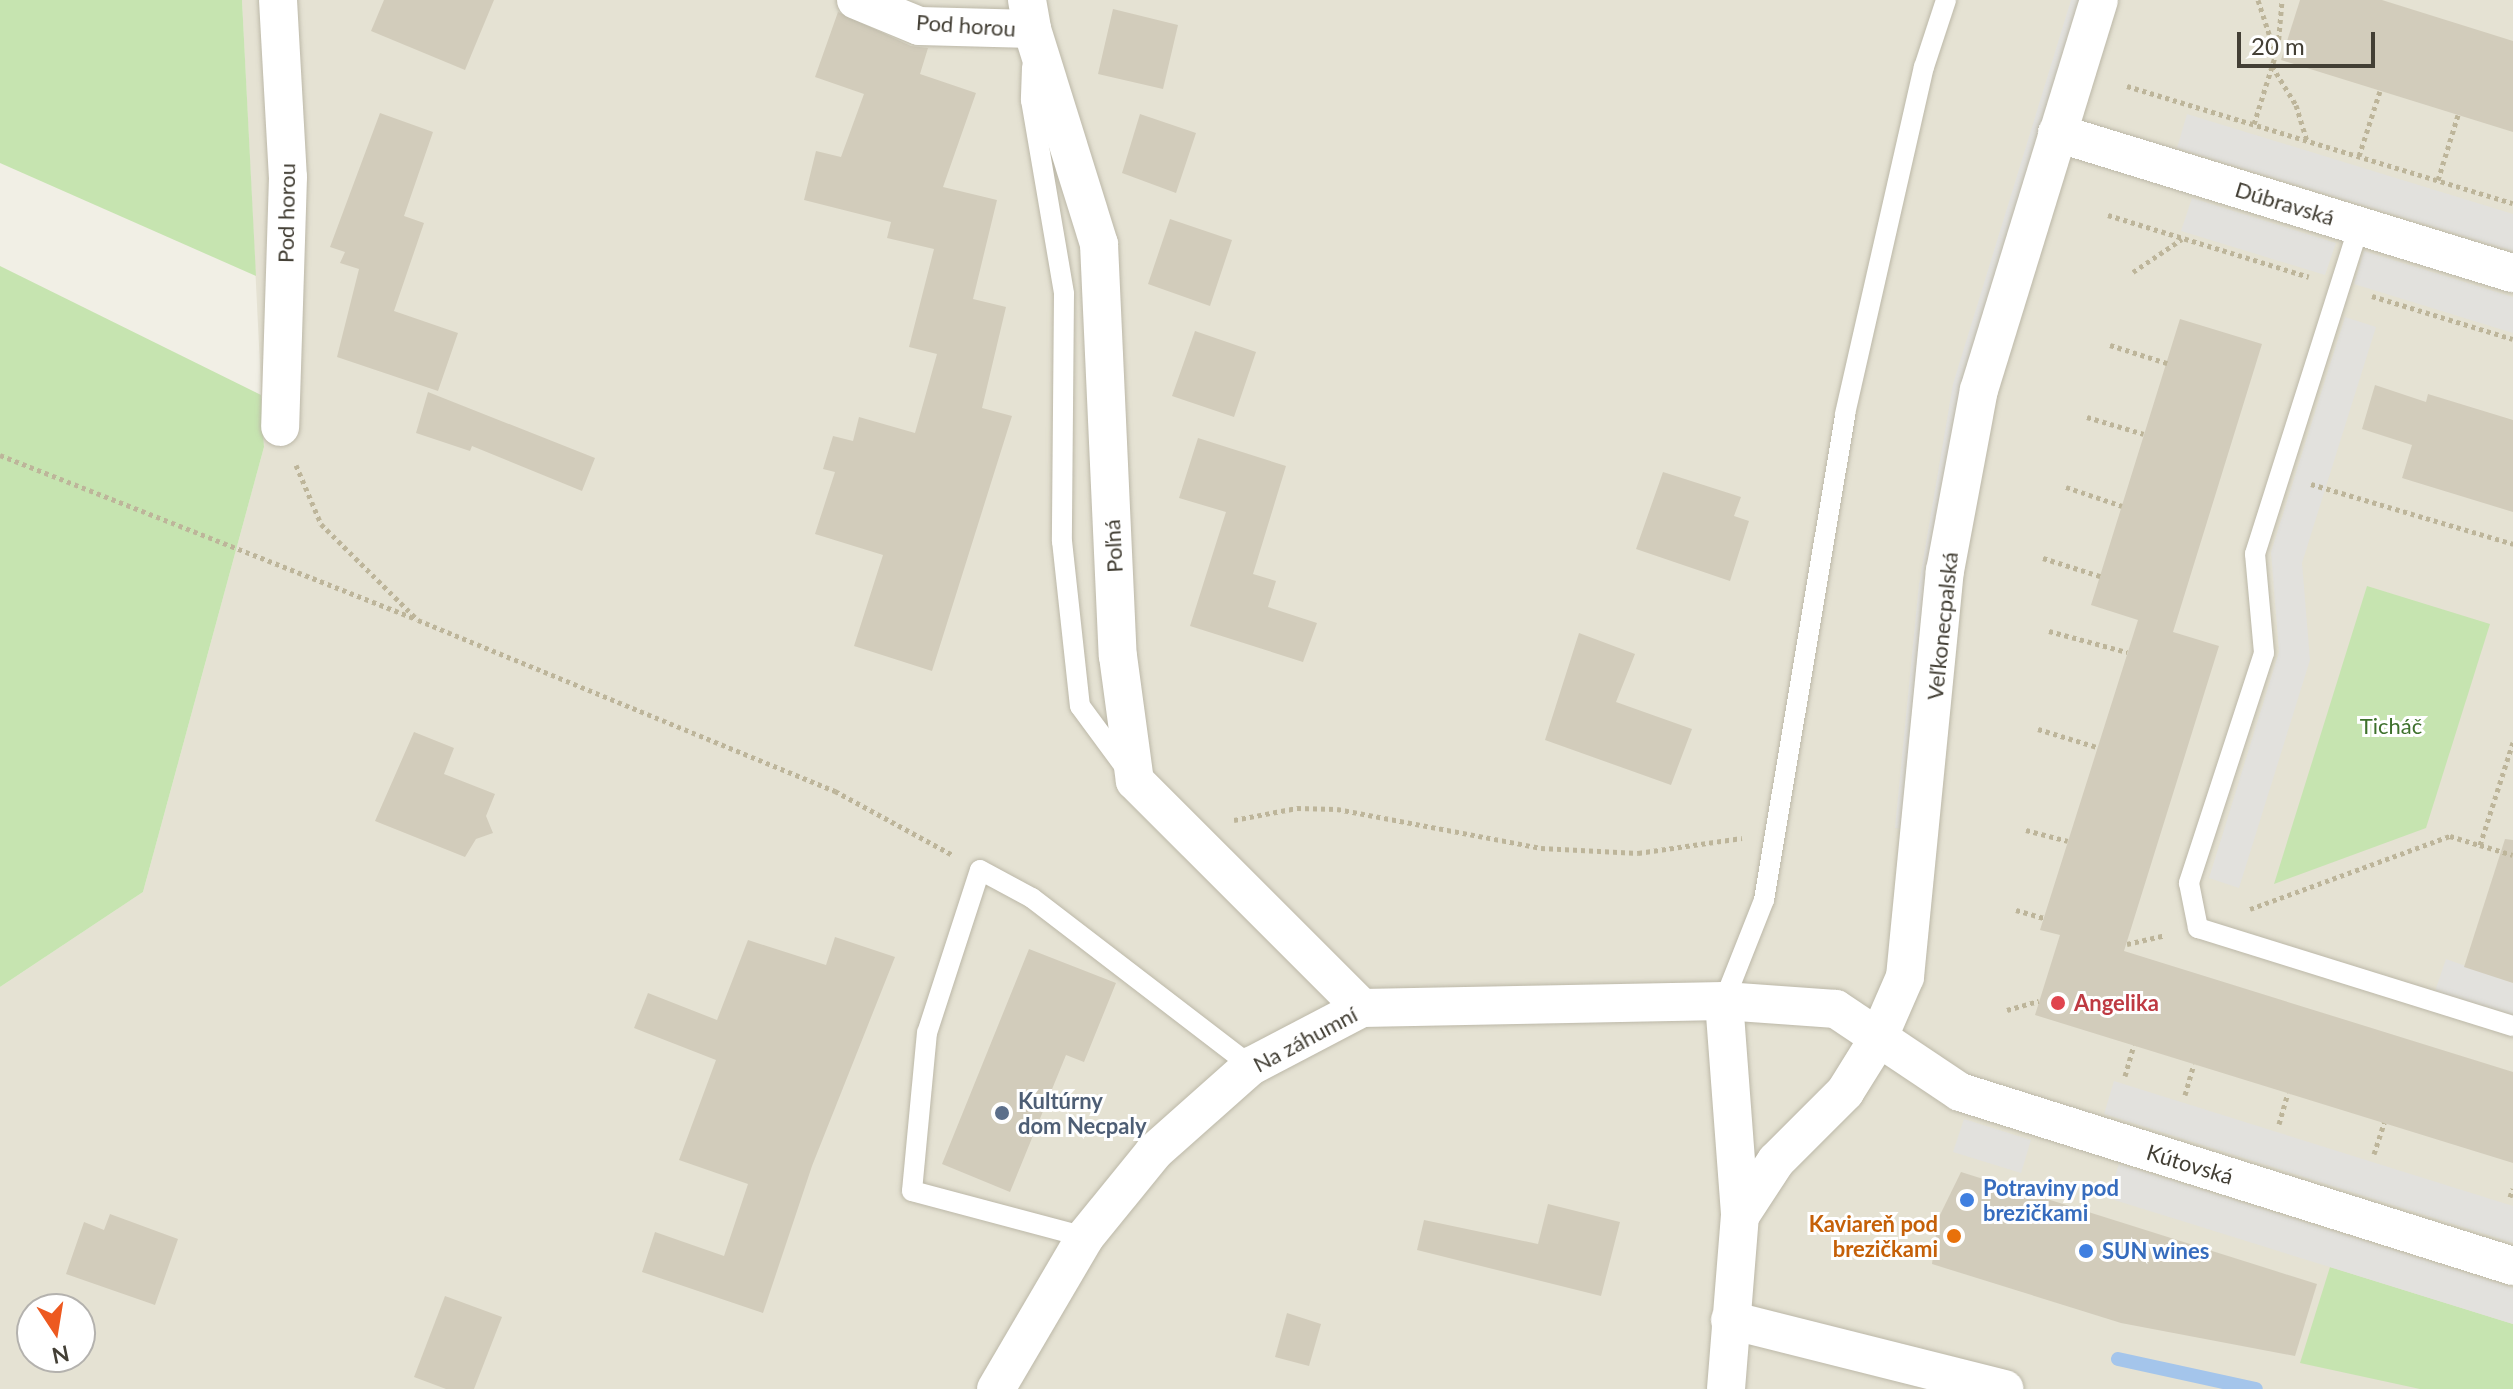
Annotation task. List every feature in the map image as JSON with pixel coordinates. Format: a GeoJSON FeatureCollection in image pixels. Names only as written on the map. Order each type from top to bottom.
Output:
{"type":"FeatureCollection","features":[{"type":"Feature","properties":{"kind":"street","name":"Pod horou"},"geometry":{"type":"LineString","coordinates":[[278,0],[288,177],[280,427]]}},
{"type":"Feature","properties":{"kind":"street","name":"Pod horou"},"geometry":{"type":"LineString","coordinates":[[856,0],[919,26],[1030,14]]}},
{"type":"Feature","properties":{"kind":"street","name":"Veľkonecpalská"},"geometry":{"type":"LineString","coordinates":[[1740,1216],[1776,1161],[1845,1092],[1878,1039],[1905,977],[1913,932],[1945,571],[1979,390],[2099,0]]}},
{"type":"Feature","properties":{"kind":"street","name":"Poľná"},"geometry":{"type":"LineString","coordinates":[[1030,14],[1099,244],[1118,656],[1135,781]]}},
{"type":"Feature","properties":{"kind":"street","name":"Dúbravská"},"geometry":{"type":"LineString","coordinates":[[2057,133],[2513,273]]}},
{"type":"Feature","properties":{"kind":"street"},"geometry":{"type":"LineString","coordinates":[[1135,781],[1362,1008]]}},
{"type":"Feature","properties":{"kind":"street","name":"Veľkonecpalská"},"geometry":{"type":"LineString","coordinates":[[1724,1001],[1740,1216],[1726,1389]]}},
{"type":"Feature","properties":{"kind":"street","name":"Na záhumní"},"geometry":{"type":"LineString","coordinates":[[996,1389],[1085,1237],[1154,1152],[1251,1066],[1362,1008],[1724,1001],[1836,1009],[1878,1039]]}},
{"type":"Feature","properties":{"kind":"street","name":"Kútovská"},"geometry":{"type":"LineString","coordinates":[[1878,1039],[1960,1092],[2513,1266]]}},
{"type":"Feature","properties":{"kind":"street"},"geometry":{"type":"LineString","coordinates":[[1730,1320],[1939,1380],[2004,1389]]}},
{"type":"Feature","properties":{"kind":"lane"},"geometry":{"type":"LineString","coordinates":[[1724,1001],[1764,900],[1845,414],[1924,67],[1946,0]]}},
{"type":"Feature","properties":{"kind":"lane"},"geometry":{"type":"LineString","coordinates":[[1030,14],[1031,100],[1064,294],[1062,541],[1080,706],[1135,781]]}},
{"type":"Feature","properties":{"kind":"lane"},"geometry":{"type":"LineString","coordinates":[[2359,226],[2255,554],[2264,653],[2189,883],[2198,928],[2513,1026]]}},
{"type":"Feature","properties":{"kind":"lane"},"geometry":{"type":"LineString","coordinates":[[1085,1237],[912,1191],[927,1033],[980,870],[1032,898],[1251,1066]]}},
{"type":"Feature","properties":{"kind":"path"},"geometry":{"type":"LineString","coordinates":[[2258,0],[2276,53]]}},
{"type":"Feature","properties":{"kind":"path"},"geometry":{"type":"LineString","coordinates":[[2254,124],[2276,53],[2282,0]]}},
{"type":"Feature","properties":{"kind":"path"},"geometry":{"type":"LineString","coordinates":[[2272,66],[2296,105],[2307,141]]}},
{"type":"Feature","properties":{"kind":"path"},"geometry":{"type":"LineString","coordinates":[[2127,86],[2513,203]]}},
{"type":"Feature","properties":{"kind":"path"},"geometry":{"type":"LineString","coordinates":[[2359,156],[2380,91]]}},
{"type":"Feature","properties":{"kind":"path"},"geometry":{"type":"LineString","coordinates":[[2438,180],[2458,115]]}},
{"type":"Feature","properties":{"kind":"path"},"geometry":{"type":"LineString","coordinates":[[2133,272],[2183,238]]}},
{"type":"Feature","properties":{"kind":"path"},"geometry":{"type":"LineString","coordinates":[[2110,345],[2167,363]]}},
{"type":"Feature","properties":{"kind":"path"},"geometry":{"type":"LineString","coordinates":[[2087,417],[2144,434]]}},
{"type":"Feature","properties":{"kind":"path"},"geometry":{"type":"LineString","coordinates":[[280,427],[321,524],[418,620]]}},
{"type":"Feature","properties":{"kind":"path"},"geometry":{"type":"LineString","coordinates":[[0,455],[418,620],[835,791],[980,870]]}},
{"type":"Feature","properties":{"kind":"path"},"geometry":{"type":"LineString","coordinates":[[2280,474],[2513,544]]}},
{"type":"Feature","properties":{"kind":"path"},"geometry":{"type":"LineString","coordinates":[[2066,487],[2122,506]]}},
{"type":"Feature","properties":{"kind":"path"},"geometry":{"type":"LineString","coordinates":[[2043,558],[2100,576]]}},
{"type":"Feature","properties":{"kind":"path"},"geometry":{"type":"LineString","coordinates":[[2049,631],[2127,652]]}},
{"type":"Feature","properties":{"kind":"path"},"geometry":{"type":"LineString","coordinates":[[2038,729],[2097,747]]}},
{"type":"Feature","properties":{"kind":"path"},"geometry":{"type":"LineString","coordinates":[[2480,845],[2513,742]]}},
{"type":"Feature","properties":{"kind":"path"},"geometry":{"type":"LineString","coordinates":[[1190,837],[1221,823],[1297,808],[1352,812],[1541,848],[1638,853],[1775,834]]}},
{"type":"Feature","properties":{"kind":"path"},"geometry":{"type":"LineString","coordinates":[[2026,830],[2068,841]]}},
{"type":"Feature","properties":{"kind":"path"},"geometry":{"type":"LineString","coordinates":[[2127,944],[2198,928],[2450,836],[2513,855]]}},
{"type":"Feature","properties":{"kind":"path"},"geometry":{"type":"LineString","coordinates":[[2016,910],[2044,918]]}},
{"type":"Feature","properties":{"kind":"path"},"geometry":{"type":"LineString","coordinates":[[2007,1010],[2039,1001]]}},
{"type":"Feature","properties":{"kind":"path"},"geometry":{"type":"LineString","coordinates":[[2125,1076],[2134,1045]]}},
{"type":"Feature","properties":{"kind":"path"},"geometry":{"type":"LineString","coordinates":[[2185,1095],[2194,1064]]}},
{"type":"Feature","properties":{"kind":"path"},"geometry":{"type":"LineString","coordinates":[[2279,1124],[2288,1093]]}},
{"type":"Feature","properties":{"kind":"path"},"geometry":{"type":"LineString","coordinates":[[2374,1154],[2384,1123]]}},
{"type":"Feature","properties":{"kind":"path"},"geometry":{"type":"LineString","coordinates":[[2510,1197],[2513,1188]]}},
{"type":"Feature","properties":{"kind":"shaded area"},"geometry":{"type":"Polygon","coordinates":[[[242,0],[2513,0],[2513,1389],[0,1389],[0,987],[143,892],[264,447],[242,0]]]}},
{"type":"Feature","properties":{"kind":"shaded area"},"geometry":{"type":"Polygon","coordinates":[[[2071,0],[2088,0],[1969,388],[1910,830],[1895,828],[1919,584],[1953,384],[2071,0]]]}},
{"type":"Feature","properties":{"kind":"shaded area"},"geometry":{"type":"Polygon","coordinates":[[[2187,114],[2513,214],[2513,251],[2177,148],[2187,114]]]}},
{"type":"Feature","properties":{"kind":"shaded area"},"geometry":{"type":"Polygon","coordinates":[[[2192,198],[2336,243],[2325,275],[2181,231],[2192,198]]]}},
{"type":"Feature","properties":{"kind":"shaded area"},"geometry":{"type":"Polygon","coordinates":[[[2364,251],[2513,297],[2513,333],[2354,284],[2364,251]]]}},
{"type":"Feature","properties":{"kind":"shaded area"},"geometry":{"type":"Polygon","coordinates":[[[2345,317],[2376,327],[2302,563],[2310,660],[2239,888],[2209,878],[2279,652],[2271,552],[2345,317]]]}},
{"type":"Feature","properties":{"kind":"shaded area"},"geometry":{"type":"Polygon","coordinates":[[[2446,959],[2513,983],[2513,1015],[2435,991],[2446,959]]]}},
{"type":"Feature","properties":{"kind":"shaded area"},"geometry":{"type":"Polygon","coordinates":[[[2114,1081],[2513,1206],[2513,1243],[2104,1114],[2114,1081]]]}},
{"type":"Feature","properties":{"kind":"shaded area"},"geometry":{"type":"Polygon","coordinates":[[[1964,1119],[2031,1140],[2021,1173],[1953,1152],[1964,1119]]]}},
{"type":"Feature","properties":{"kind":"shaded area"},"geometry":{"type":"Polygon","coordinates":[[[2119,1164],[2513,1288],[2513,1324],[2108,1198],[2119,1164]]]}},
{"type":"Feature","properties":{"kind":"green space"},"geometry":{"type":"Polygon","coordinates":[[[0,0],[242,0],[256,276],[0,163],[0,0]]]}},
{"type":"Feature","properties":{"kind":"green space"},"geometry":{"type":"Polygon","coordinates":[[[0,266],[261,395],[264,447],[143,892],[0,987],[0,266]]]}},
{"type":"Feature","properties":{"kind":"green space","name":"Ticháč"},"geometry":{"type":"Polygon","coordinates":[[[2367,586],[2490,624],[2426,828],[2274,884],[2367,586]]]}},
{"type":"Feature","properties":{"kind":"green space"},"geometry":{"type":"Polygon","coordinates":[[[2330,1267],[2513,1324],[2513,1389],[2420,1389],[2300,1363],[2330,1267]]]}},
{"type":"Feature","properties":{"kind":"building"},"geometry":{"type":"Polygon","coordinates":[[[384,0],[494,0],[465,70],[371,31],[384,0]]]}},
{"type":"Feature","properties":{"kind":"building"},"geometry":{"type":"Polygon","coordinates":[[[2300,0],[2382,0],[2513,41],[2513,132],[2281,60],[2300,0]]]}},
{"type":"Feature","properties":{"kind":"building"},"geometry":{"type":"Polygon","coordinates":[[[1113,9],[1178,25],[1163,89],[1098,74],[1113,9]]]}},
{"type":"Feature","properties":{"kind":"building"},"geometry":{"type":"Polygon","coordinates":[[[838,12],[911,46],[928,48],[920,74],[976,93],[943,187],[997,200],[973,299],[1006,307],[982,408],[1012,416],[932,671],[854,646],[883,555],[815,534],[835,472],[823,469],[833,436],[853,441],[859,417],[915,433],[937,354],[909,347],[934,249],[887,238],[891,222],[804,200],[816,151],[841,157],[864,94],[815,77],[838,12]]]}},
{"type":"Feature","properties":{"kind":"building"},"geometry":{"type":"Polygon","coordinates":[[[380,113],[433,132],[404,216],[424,223],[394,311],[458,333],[438,391],[337,357],[359,269],[340,263],[345,252],[330,247],[380,113]]]}},
{"type":"Feature","properties":{"kind":"building"},"geometry":{"type":"Polygon","coordinates":[[[1140,114],[1196,133],[1176,193],[1122,173],[1140,114]]]}},
{"type":"Feature","properties":{"kind":"building"},"geometry":{"type":"Polygon","coordinates":[[[1170,219],[1232,240],[1210,306],[1148,284],[1170,219]]]}},
{"type":"Feature","properties":{"kind":"building"},"geometry":{"type":"Polygon","coordinates":[[[2180,319],[2262,344],[2173,632],[2219,646],[2124,951],[2513,1072],[2513,1163],[2035,1015],[2060,935],[2040,930],[2138,620],[2091,605],[2180,319]]]}},
{"type":"Feature","properties":{"kind":"building"},"geometry":{"type":"Polygon","coordinates":[[[1195,331],[1256,352],[1234,417],[1172,396],[1195,331]]]}},
{"type":"Feature","properties":{"kind":"building"},"geometry":{"type":"Polygon","coordinates":[[[2375,385],[2426,402],[2428,394],[2513,420],[2513,512],[2402,478],[2412,445],[2362,429],[2375,385]]]}},
{"type":"Feature","properties":{"kind":"building"},"geometry":{"type":"Polygon","coordinates":[[[428,392],[595,458],[582,491],[472,446],[470,451],[416,433],[428,392]]]}},
{"type":"Feature","properties":{"kind":"building"},"geometry":{"type":"Polygon","coordinates":[[[1198,438],[1286,466],[1253,574],[1276,581],[1268,607],[1317,623],[1303,662],[1190,626],[1226,512],[1179,498],[1198,438]]]}},
{"type":"Feature","properties":{"kind":"building"},"geometry":{"type":"Polygon","coordinates":[[[1663,472],[1741,497],[1734,516],[1749,521],[1730,581],[1636,549],[1663,472]]]}},
{"type":"Feature","properties":{"kind":"building"},"geometry":{"type":"Polygon","coordinates":[[[1579,633],[1635,654],[1616,702],[1692,729],[1671,785],[1545,740],[1579,633]]]}},
{"type":"Feature","properties":{"kind":"building"},"geometry":{"type":"Polygon","coordinates":[[[414,732],[454,748],[444,774],[495,794],[486,816],[493,833],[476,839],[465,857],[375,821],[414,732]]]}},
{"type":"Feature","properties":{"kind":"building"},"geometry":{"type":"Polygon","coordinates":[[[2505,839],[2513,840],[2513,983],[2464,967],[2505,839]]]}},
{"type":"Feature","properties":{"kind":"building"},"geometry":{"type":"Polygon","coordinates":[[[835,937],[895,957],[812,1166],[763,1313],[642,1272],[655,1232],[724,1256],[748,1184],[679,1160],[716,1060],[634,1028],[648,993],[717,1020],[748,940],[826,965],[835,937]]]}},
{"type":"Feature","properties":{"kind":"building","name":"Kultúrny dom Necpaly"},"geometry":{"type":"Polygon","coordinates":[[[1029,949],[1116,983],[1084,1062],[1066,1055],[1010,1192],[942,1164],[1029,949]]]}},
{"type":"Feature","properties":{"kind":"building"},"geometry":{"type":"Polygon","coordinates":[[[1961,1172],[2317,1284],[2295,1356],[2121,1323],[1932,1264],[1938,1219],[1961,1172]]]}},
{"type":"Feature","properties":{"kind":"building"},"geometry":{"type":"Polygon","coordinates":[[[1548,1204],[1620,1222],[1601,1296],[1417,1250],[1424,1220],[1538,1244],[1548,1204]]]}},
{"type":"Feature","properties":{"kind":"building"},"geometry":{"type":"Polygon","coordinates":[[[110,1214],[178,1239],[155,1305],[66,1274],[84,1222],[104,1230],[110,1214]]]}},
{"type":"Feature","properties":{"kind":"building"},"geometry":{"type":"Polygon","coordinates":[[[445,1296],[502,1317],[474,1389],[446,1389],[414,1377],[445,1296]]]}},
{"type":"Feature","properties":{"kind":"building"},"geometry":{"type":"Polygon","coordinates":[[[1287,1313],[1321,1324],[1309,1366],[1275,1357],[1287,1313]]]}},
{"type":"Feature","properties":{"kind":"waterway"},"geometry":{"type":"LineString","coordinates":[[2118,1359],[2256,1389]]}},
{"type":"Feature","properties":{"kind":"place","name":"Angelika"},"geometry":{"type":"Point","coordinates":[2058,1003]}},
{"type":"Feature","properties":{"kind":"place","name":"Kultúrny dom Necpaly"},"geometry":{"type":"Point","coordinates":[1002,1113]}},
{"type":"Feature","properties":{"kind":"place","name":"Potraviny pod brezičkami"},"geometry":{"type":"Point","coordinates":[1967,1200]}},
{"type":"Feature","properties":{"kind":"place","name":"Kaviareň pod brezičkami"},"geometry":{"type":"Point","coordinates":[1954,1236]}},
{"type":"Feature","properties":{"kind":"place","name":"SUN wines"},"geometry":{"type":"Point","coordinates":[2086,1251]}}]}
